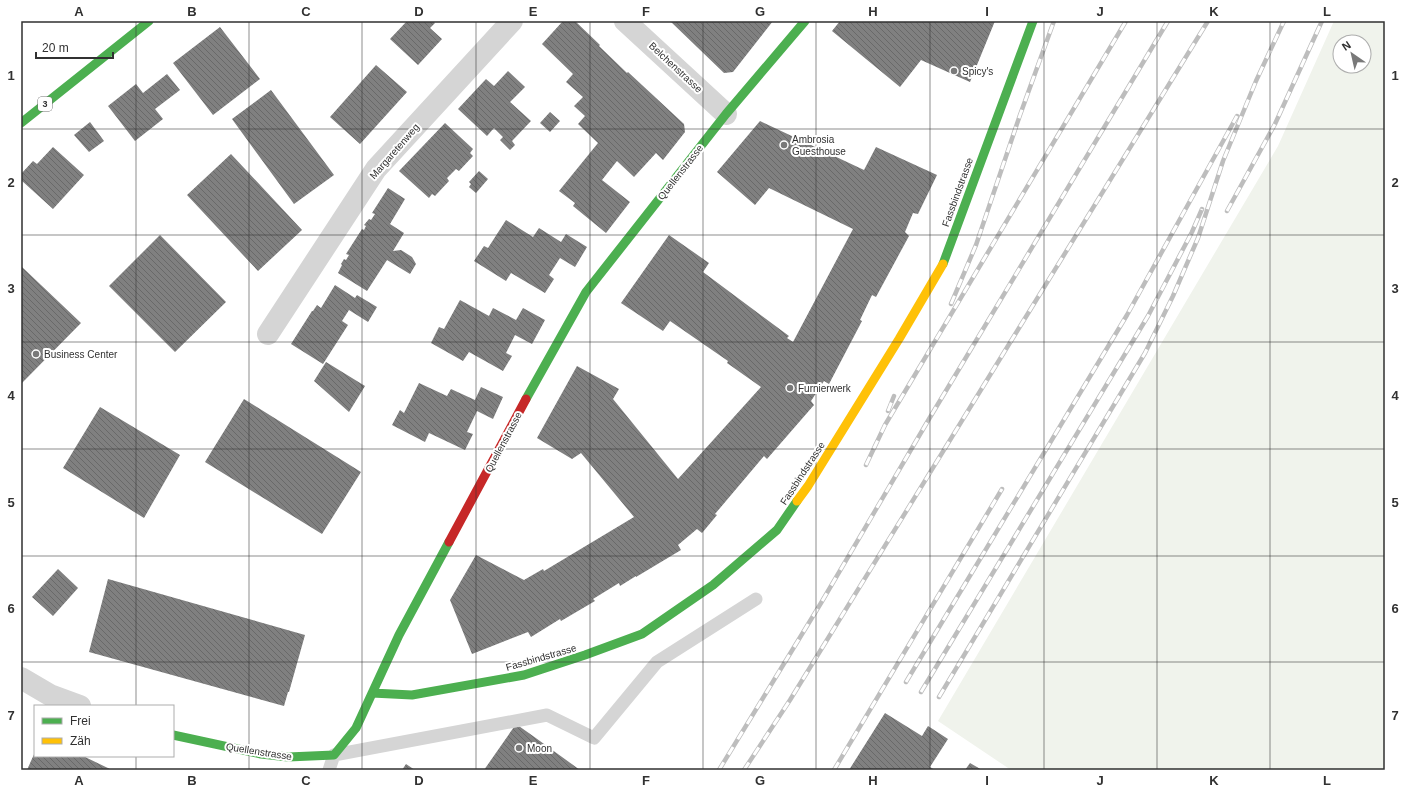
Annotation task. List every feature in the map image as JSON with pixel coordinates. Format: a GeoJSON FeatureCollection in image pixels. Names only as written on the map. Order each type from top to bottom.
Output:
{"type":"FeatureCollection","features":[{"type":"Feature","properties":{"kind":"street","name":"3"},"geometry":{"type":"LineString","coordinates":[[21,124],[149,21]]}},
{"type":"Feature","properties":{"kind":"street","name":"Margaretenweg"},"geometry":{"type":"LineString","coordinates":[[268,334],[376,169],[512,21]]}},
{"type":"Feature","properties":{"kind":"street","name":"Belchenstrasse"},"geometry":{"type":"LineString","coordinates":[[625,21],[726,114]]}},
{"type":"Feature","properties":{"kind":"street","name":"Quellenstrasse"},"geometry":{"type":"LineString","coordinates":[[174,735],[288,758],[334,755],[356,728],[399,635],[535,382],[586,292],[726,114],[805,21]]}},
{"type":"Feature","properties":{"kind":"street","name":"Fassbindstrasse"},"geometry":{"type":"LineString","coordinates":[[372,693],[412,695],[524,676],[642,634],[713,585],[777,530],[808,486],[891,352],[943,263],[1033,21]]}},
{"type":"Feature","properties":{"kind":"street"},"geometry":{"type":"LineString","coordinates":[[21,678],[50,695],[77,705]]}},
{"type":"Feature","properties":{"kind":"lane"},"geometry":{"type":"LineString","coordinates":[[329,770],[334,755],[547,715],[594,738],[657,662],[756,599]]}},
{"type":"Feature","properties":{"kind":"shaded area"},"geometry":{"type":"Polygon","coordinates":[[[1334,21],[1385,21],[1385,770],[1011,770],[938,721],[1278,146],[1334,21]]]}},
{"type":"Feature","properties":{"kind":"building"},"geometry":{"type":"Polygon","coordinates":[[[407,21],[433,21],[435,23],[430,28],[442,39],[418,65],[390,39],[407,21]]]}},
{"type":"Feature","properties":{"kind":"building"},"geometry":{"type":"Polygon","coordinates":[[[563,21],[575,21],[627,73],[628,72],[684,124],[685,132],[663,160],[656,153],[634,177],[617,161],[602,180],[630,202],[606,233],[573,206],[575,203],[559,191],[598,143],[578,124],[585,116],[574,106],[583,97],[566,82],[573,74],[542,44],[563,21]]]}},
{"type":"Feature","properties":{"kind":"building"},"geometry":{"type":"Polygon","coordinates":[[[670,21],[773,21],[733,72],[724,73],[670,21]]]}},
{"type":"Feature","properties":{"kind":"building"},"geometry":{"type":"Polygon","coordinates":[[[840,21],[995,21],[970,82],[921,60],[900,87],[832,31],[840,21]]]}},
{"type":"Feature","properties":{"kind":"building"},"geometry":{"type":"Polygon","coordinates":[[[220,27],[260,79],[213,115],[173,63],[220,27]]]}},
{"type":"Feature","properties":{"kind":"building"},"geometry":{"type":"Polygon","coordinates":[[[376,65],[407,92],[360,144],[330,117],[376,65]]]}},
{"type":"Feature","properties":{"kind":"building"},"geometry":{"type":"Polygon","coordinates":[[[508,71],[525,87],[510,102],[531,121],[512,141],[515,145],[510,150],[500,140],[503,137],[494,128],[487,136],[458,109],[486,79],[494,86],[508,71]]]}},
{"type":"Feature","properties":{"kind":"building"},"geometry":{"type":"Polygon","coordinates":[[[167,74],[180,90],[155,109],[163,119],[135,141],[108,106],[136,84],[143,93],[167,74]]]}},
{"type":"Feature","properties":{"kind":"building"},"geometry":{"type":"Polygon","coordinates":[[[271,90],[334,175],[294,204],[232,119],[271,90]]]}},
{"type":"Feature","properties":{"kind":"building"},"geometry":{"type":"Polygon","coordinates":[[[550,112],[560,121],[550,132],[540,123],[550,112]]]}},
{"type":"Feature","properties":{"kind":"building","name":"Furnierwerk"},"geometry":{"type":"Polygon","coordinates":[[[760,121],[864,170],[876,147],[937,175],[918,214],[913,213],[905,232],[909,236],[876,297],[872,295],[860,320],[862,321],[829,384],[824,381],[811,401],[814,405],[767,459],[764,456],[715,514],[717,515],[702,533],[697,529],[678,545],[681,550],[620,586],[619,583],[593,599],[595,601],[561,621],[560,619],[531,637],[528,632],[472,654],[450,600],[476,555],[524,580],[543,569],[544,571],[634,517],[581,453],[572,459],[537,438],[577,366],[619,389],[613,399],[678,479],[761,387],[727,363],[728,361],[670,321],[663,331],[621,303],[669,235],[709,263],[703,272],[789,336],[787,338],[793,342],[853,229],[769,188],[755,205],[717,172],[760,121]]]}},
{"type":"Feature","properties":{"kind":"building"},"geometry":{"type":"Polygon","coordinates":[[[90,122],[104,141],[89,152],[74,135],[90,122]]]}},
{"type":"Feature","properties":{"kind":"building"},"geometry":{"type":"Polygon","coordinates":[[[445,123],[473,149],[470,153],[473,156],[459,171],[456,169],[447,178],[449,181],[435,196],[432,194],[429,198],[399,171],[445,123]]]}},
{"type":"Feature","properties":{"kind":"building"},"geometry":{"type":"Polygon","coordinates":[[[53,147],[84,175],[53,209],[21,180],[21,174],[33,161],[37,164],[53,147]]]}},
{"type":"Feature","properties":{"kind":"building"},"geometry":{"type":"Polygon","coordinates":[[[231,154],[302,230],[258,271],[187,195],[231,154]]]}},
{"type":"Feature","properties":{"kind":"building"},"geometry":{"type":"Polygon","coordinates":[[[479,171],[488,179],[476,193],[469,187],[471,184],[469,182],[479,171]]]}},
{"type":"Feature","properties":{"kind":"building"},"geometry":{"type":"Polygon","coordinates":[[[388,188],[405,199],[390,224],[404,233],[393,251],[401,250],[412,257],[416,264],[410,274],[387,260],[367,291],[338,273],[344,259],[346,260],[349,255],[346,254],[362,229],[364,230],[366,226],[364,225],[369,219],[371,220],[375,214],[372,213],[388,188]]]}},
{"type":"Feature","properties":{"kind":"building"},"geometry":{"type":"Polygon","coordinates":[[[506,220],[533,237],[539,228],[561,242],[566,234],[587,247],[575,267],[560,258],[549,275],[554,279],[545,293],[511,273],[506,281],[474,261],[484,246],[488,248],[506,220]]]}},
{"type":"Feature","properties":{"kind":"building"},"geometry":{"type":"Polygon","coordinates":[[[160,235],[226,302],[175,352],[109,286],[160,235]]]}},
{"type":"Feature","properties":{"kind":"building","name":"Business Center"},"geometry":{"type":"Polygon","coordinates":[[[21,266],[81,323],[21,384],[21,266]]]}},
{"type":"Feature","properties":{"kind":"building"},"geometry":{"type":"Polygon","coordinates":[[[335,285],[355,298],[357,295],[377,307],[368,322],[349,310],[342,321],[348,325],[323,364],[291,344],[312,311],[317,305],[321,308],[335,285]]]}},
{"type":"Feature","properties":{"kind":"building"},"geometry":{"type":"Polygon","coordinates":[[[460,300],[489,316],[493,308],[516,320],[523,308],[545,320],[532,344],[515,335],[506,353],[512,356],[503,371],[469,352],[463,361],[431,343],[439,327],[444,329],[460,300]]]}},
{"type":"Feature","properties":{"kind":"building"},"geometry":{"type":"Polygon","coordinates":[[[326,362],[365,386],[349,412],[314,381],[326,362]]]}},
{"type":"Feature","properties":{"kind":"building"},"geometry":{"type":"Polygon","coordinates":[[[419,383],[447,396],[451,389],[475,400],[481,387],[503,397],[493,419],[477,411],[467,432],[473,434],[465,450],[429,433],[425,442],[392,425],[400,410],[404,413],[419,383]]]}},
{"type":"Feature","properties":{"kind":"building"},"geometry":{"type":"Polygon","coordinates":[[[244,399],[361,472],[322,534],[205,462],[244,399]]]}},
{"type":"Feature","properties":{"kind":"building"},"geometry":{"type":"Polygon","coordinates":[[[100,407],[180,455],[144,518],[63,468],[100,407]]]}},
{"type":"Feature","properties":{"kind":"building"},"geometry":{"type":"Polygon","coordinates":[[[58,569],[78,588],[53,616],[32,597],[58,569]]]}},
{"type":"Feature","properties":{"kind":"building"},"geometry":{"type":"Polygon","coordinates":[[[108,579],[305,635],[284,706],[89,652],[108,579]]]}},
{"type":"Feature","properties":{"kind":"building"},"geometry":{"type":"Polygon","coordinates":[[[885,713],[922,736],[928,726],[948,739],[930,767],[935,770],[849,770],[885,713]]]}},
{"type":"Feature","properties":{"kind":"building"},"geometry":{"type":"Polygon","coordinates":[[[516,724],[533,736],[580,770],[484,770],[516,724]]]}},
{"type":"Feature","properties":{"kind":"building"},"geometry":{"type":"Polygon","coordinates":[[[34,754],[34,757],[85,757],[112,770],[27,770],[34,754]]]}},
{"type":"Feature","properties":{"kind":"building"},"geometry":{"type":"Polygon","coordinates":[[[970,763],[982,770],[965,770],[970,763]]]}},
{"type":"Feature","properties":{"kind":"building"},"geometry":{"type":"Polygon","coordinates":[[[406,764],[415,770],[402,770],[406,764]]]}},
{"type":"Feature","properties":{"kind":"railway"},"geometry":{"type":"LineString","coordinates":[[951,304],[976,245],[1054,21]]}},
{"type":"Feature","properties":{"kind":"railway"},"geometry":{"type":"LineString","coordinates":[[866,465],[885,425],[1126,21]]}},
{"type":"Feature","properties":{"kind":"railway"},"geometry":{"type":"LineString","coordinates":[[719,770],[821,603],[929,419],[1168,21]]}},
{"type":"Feature","properties":{"kind":"railway"},"geometry":{"type":"LineString","coordinates":[[744,770],[790,700],[1208,21]]}},
{"type":"Feature","properties":{"kind":"railway"},"geometry":{"type":"LineString","coordinates":[[939,697],[1145,353],[1173,296],[1198,238],[1223,161],[1256,81],[1284,21]]}},
{"type":"Feature","properties":{"kind":"railway"},"geometry":{"type":"LineString","coordinates":[[1227,211],[1275,124],[1322,21]]}},
{"type":"Feature","properties":{"kind":"railway"},"geometry":{"type":"LineString","coordinates":[[906,682],[1127,315],[1237,116]]}},
{"type":"Feature","properties":{"kind":"railway"},"geometry":{"type":"LineString","coordinates":[[921,692],[1148,316],[1192,232],[1202,209]]}},
{"type":"Feature","properties":{"kind":"railway"},"geometry":{"type":"LineString","coordinates":[[888,411],[894,396]]}},
{"type":"Feature","properties":{"kind":"railway"},"geometry":{"type":"LineString","coordinates":[[834,770],[1002,489]]}},
{"type":"Feature","properties":{"kind":"traffic: fast"},"geometry":{"type":"LineString","coordinates":[[21,123],[149,21]]}},
{"type":"Feature","properties":{"kind":"traffic: fast"},"geometry":{"type":"LineString","coordinates":[[526,399],[586,292],[726,114],[805,21]]}},
{"type":"Feature","properties":{"kind":"traffic: fast"},"geometry":{"type":"LineString","coordinates":[[943,264],[1033,21]]}},
{"type":"Feature","properties":{"kind":"traffic: fast"},"geometry":{"type":"LineString","coordinates":[[372,693],[412,695],[524,675],[642,634],[713,585],[777,530],[797,501]]}},
{"type":"Feature","properties":{"kind":"traffic: fast"},"geometry":{"type":"LineString","coordinates":[[174,735],[261,754],[288,757],[334,755],[356,728],[399,635],[449,542]]}},
{"type":"Feature","properties":{"kind":"traffic: slow"},"geometry":{"type":"LineString","coordinates":[[797,501],[808,486],[899,339],[943,264]]}},
{"type":"Feature","properties":{"kind":"traffic: jam"},"geometry":{"type":"LineString","coordinates":[[449,542],[526,399]]}},
{"type":"Feature","properties":{"kind":"place","name":"Spicy's"},"geometry":{"type":"Point","coordinates":[954,71]}},
{"type":"Feature","properties":{"kind":"place","name":"Ambrosia Guesthouse"},"geometry":{"type":"Point","coordinates":[784,145]}},
{"type":"Feature","properties":{"kind":"place","name":"Business Center"},"geometry":{"type":"Point","coordinates":[36,354]}},
{"type":"Feature","properties":{"kind":"place","name":"Furnierwerk"},"geometry":{"type":"Point","coordinates":[790,388]}},
{"type":"Feature","properties":{"kind":"place","name":"Moon"},"geometry":{"type":"Point","coordinates":[519,748]}}]}
